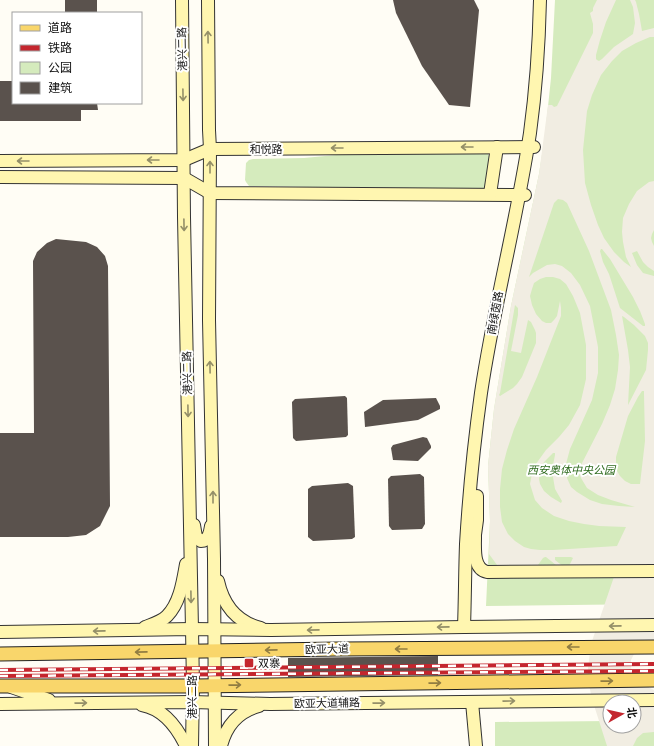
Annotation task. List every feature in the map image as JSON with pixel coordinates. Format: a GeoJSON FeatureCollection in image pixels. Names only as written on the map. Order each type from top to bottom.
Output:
{"type":"FeatureCollection","features":[{"type":"Feature","properties":{"kind":"main road","name":"欧亚大道"},"geometry":{"type":"LineString","coordinates":[[0,654],[654,647]]}},
{"type":"Feature","properties":{"kind":"main road"},"geometry":{"type":"LineString","coordinates":[[4,686],[193,686],[654,680]]}},
{"type":"Feature","properties":{"kind":"street","name":"港兴二路"},"geometry":{"type":"LineString","coordinates":[[182,0],[193,686],[192,746]]}},
{"type":"Feature","properties":{"kind":"street","name":"港兴二路"},"geometry":{"type":"LineString","coordinates":[[208,0],[210,150],[209,320],[214,560],[215,746]]}},
{"type":"Feature","properties":{"kind":"street","name":"南绿茵路"},"geometry":{"type":"LineString","coordinates":[[531,147],[531,126],[537,68],[540,0]]}},
{"type":"Feature","properties":{"kind":"street","name":"南绿茵路"},"geometry":{"type":"LineString","coordinates":[[467,627],[472,559],[477,520],[478,482],[486,402],[497,332],[539,104],[543,64],[546,0]]}},
{"type":"Feature","properties":{"kind":"street"},"geometry":{"type":"LineString","coordinates":[[490,194],[497,147]]}},
{"type":"Feature","properties":{"kind":"street","name":"和悦路"},"geometry":{"type":"LineString","coordinates":[[0,160],[184,160],[210,150],[531,147]]}},
{"type":"Feature","properties":{"kind":"street"},"geometry":{"type":"LineString","coordinates":[[0,177],[184,178],[210,193],[522,195]]}},
{"type":"Feature","properties":{"kind":"street","name":"南绿茵路"},"geometry":{"type":"LineString","coordinates":[[467,627],[466,546],[474,450],[498,297],[522,195]]}},
{"type":"Feature","properties":{"kind":"street"},"geometry":{"type":"LineString","coordinates":[[189,494],[196,537],[201,541],[207,539],[213,517]]}},
{"type":"Feature","properties":{"kind":"street"},"geometry":{"type":"LineString","coordinates":[[125,630],[145,627],[158,622],[167,617],[174,607],[180,592],[190,537]]}},
{"type":"Feature","properties":{"kind":"street"},"geometry":{"type":"LineString","coordinates":[[475,537],[478,564],[480,569],[487,572],[654,571]]}},
{"type":"Feature","properties":{"kind":"street"},"geometry":{"type":"LineString","coordinates":[[214,560],[219,586],[223,597],[232,610],[237,616],[245,621],[271,630]]}},
{"type":"Feature","properties":{"kind":"street"},"geometry":{"type":"LineString","coordinates":[[0,632],[654,625]]}},
{"type":"Feature","properties":{"kind":"street"},"geometry":{"type":"LineString","coordinates":[[4,686],[58,704]]}},
{"type":"Feature","properties":{"kind":"street","name":"欧亚大道辅路"},"geometry":{"type":"LineString","coordinates":[[0,704],[192,702],[270,704],[654,700]]}},
{"type":"Feature","properties":{"kind":"street"},"geometry":{"type":"LineString","coordinates":[[468,746],[469,702]]}},
{"type":"Feature","properties":{"kind":"street"},"geometry":{"type":"LineString","coordinates":[[469,702],[476,746]]}},
{"type":"Feature","properties":{"kind":"street"},"geometry":{"type":"LineString","coordinates":[[123,703],[145,706],[158,711],[168,718],[173,724],[186,746]]}},
{"type":"Feature","properties":{"kind":"street"},"geometry":{"type":"LineString","coordinates":[[221,746],[227,729],[242,713],[252,708],[270,704]]}},
{"type":"Feature","properties":{"kind":"green space","name":"西安奥体中央公园"},"geometry":{"type":"Polygon","coordinates":[[[555,0],[654,0],[654,604],[486,606],[490,521],[488,466],[494,409],[511,306],[539,174],[545,135],[551,78],[555,0]]]}},
{"type":"Feature","properties":{"kind":"green space"},"geometry":{"type":"Polygon","coordinates":[[[347,154],[488,154],[490,158],[486,187],[483,189],[344,190],[311,187],[249,186],[245,180],[246,163],[253,159],[304,158],[347,154]]]}},
{"type":"Feature","properties":{"kind":"green space"},"geometry":{"type":"Polygon","coordinates":[[[602,721],[602,734],[642,734],[642,724],[654,721],[654,746],[495,746],[495,722],[602,721]]]}},
{"type":"Feature","properties":{"kind":"shaded area"},"geometry":{"type":"Polygon","coordinates":[[[597,0],[616,0],[600,40],[596,55],[596,59],[599,61],[614,47],[633,34],[635,23],[633,7],[630,0],[635,0],[636,2],[642,31],[654,28],[654,37],[650,37],[636,43],[622,51],[601,75],[587,111],[583,150],[585,183],[598,225],[604,238],[614,252],[631,267],[626,257],[623,242],[623,218],[637,191],[649,182],[654,181],[654,230],[651,238],[654,246],[654,271],[643,262],[637,251],[632,253],[637,265],[643,273],[654,276],[654,642],[641,648],[634,654],[631,660],[632,673],[641,682],[654,690],[654,732],[642,734],[642,694],[602,694],[602,730],[592,699],[588,680],[591,644],[617,568],[561,569],[545,557],[535,569],[500,569],[489,554],[490,521],[488,466],[494,409],[511,306],[539,174],[548,105],[552,105],[554,107],[557,106],[593,33],[593,24],[590,13],[593,11],[597,0]],[[558,199],[554,203],[529,277],[547,265],[555,264],[562,266],[571,273],[580,285],[590,306],[598,347],[598,373],[592,400],[570,449],[566,464],[567,478],[571,487],[590,500],[602,504],[635,507],[598,495],[587,488],[579,473],[580,467],[610,405],[615,389],[619,355],[611,310],[589,251],[567,203],[558,199]],[[602,249],[600,251],[620,308],[645,326],[633,297],[610,259],[602,249]],[[546,277],[534,283],[530,296],[536,314],[542,321],[551,323],[557,316],[560,301],[561,316],[537,377],[514,429],[507,450],[502,469],[500,489],[502,522],[508,534],[515,541],[524,547],[531,549],[553,550],[617,546],[626,527],[584,524],[554,516],[542,508],[535,500],[530,484],[533,468],[546,450],[569,425],[580,405],[586,379],[586,345],[580,313],[573,296],[566,284],[560,279],[546,277]],[[515,305],[500,396],[517,384],[522,377],[536,343],[535,330],[531,322],[528,320],[521,353],[511,351],[518,315],[518,308],[515,305]],[[622,316],[630,367],[628,405],[646,370],[648,343],[645,336],[622,316]],[[642,391],[628,416],[616,457],[617,471],[625,481],[631,484],[640,484],[645,441],[644,391],[642,391]],[[553,453],[544,462],[540,470],[540,484],[544,491],[561,503],[562,501],[555,489],[553,477],[555,453],[553,453]],[[555,557],[555,560],[564,567],[569,566],[573,558],[555,557]]]}},
{"type":"Feature","properties":{"kind":"shaded area"},"geometry":{"type":"Polygon","coordinates":[[[603,734],[642,734],[637,738],[633,746],[607,746],[603,734]]]}},
{"type":"Feature","properties":{"kind":"building"},"geometry":{"type":"Polygon","coordinates":[[[65,0],[97,0],[97,12],[65,12],[65,0]]]}},
{"type":"Feature","properties":{"kind":"building"},"geometry":{"type":"Polygon","coordinates":[[[393,0],[474,0],[479,10],[470,107],[449,105],[422,66],[396,13],[393,0]]]}},
{"type":"Feature","properties":{"kind":"building"},"geometry":{"type":"Polygon","coordinates":[[[0,81],[12,81],[12,104],[97,104],[98,110],[81,110],[81,121],[0,121],[0,81]]]}},
{"type":"Feature","properties":{"kind":"building"},"geometry":{"type":"Polygon","coordinates":[[[56,239],[86,242],[97,247],[105,256],[108,266],[110,506],[100,526],[86,535],[68,537],[0,537],[0,433],[34,433],[33,261],[37,252],[47,243],[56,239]]]}},
{"type":"Feature","properties":{"kind":"building"},"geometry":{"type":"Polygon","coordinates":[[[345,396],[347,398],[348,435],[346,437],[296,441],[293,438],[292,402],[295,399],[345,396]]]}},
{"type":"Feature","properties":{"kind":"building"},"geometry":{"type":"Polygon","coordinates":[[[436,398],[440,409],[418,420],[365,427],[364,412],[383,400],[436,398]]]}},
{"type":"Feature","properties":{"kind":"building"},"geometry":{"type":"Polygon","coordinates":[[[423,437],[427,438],[431,448],[418,461],[393,460],[391,448],[393,445],[423,437]]]}},
{"type":"Feature","properties":{"kind":"building"},"geometry":{"type":"Polygon","coordinates":[[[420,474],[424,477],[425,524],[422,529],[392,530],[389,526],[388,479],[391,476],[420,474]]]}},
{"type":"Feature","properties":{"kind":"building"},"geometry":{"type":"Polygon","coordinates":[[[348,483],[353,486],[355,537],[352,539],[313,541],[308,537],[308,489],[312,486],[348,483]]]}},
{"type":"Feature","properties":{"kind":"building"},"geometry":{"type":"Polygon","coordinates":[[[438,656],[438,675],[288,677],[288,658],[438,656]]]}},
{"type":"Feature","properties":{"kind":"railway"},"geometry":{"type":"LineString","coordinates":[[0,670],[654,664]]}},
{"type":"Feature","properties":{"kind":"railway"},"geometry":{"type":"LineString","coordinates":[[0,676],[654,671]]}},
{"type":"Feature","properties":{"kind":"place","name":"双寨"},"geometry":{"type":"Point","coordinates":[249,663]}}]}
